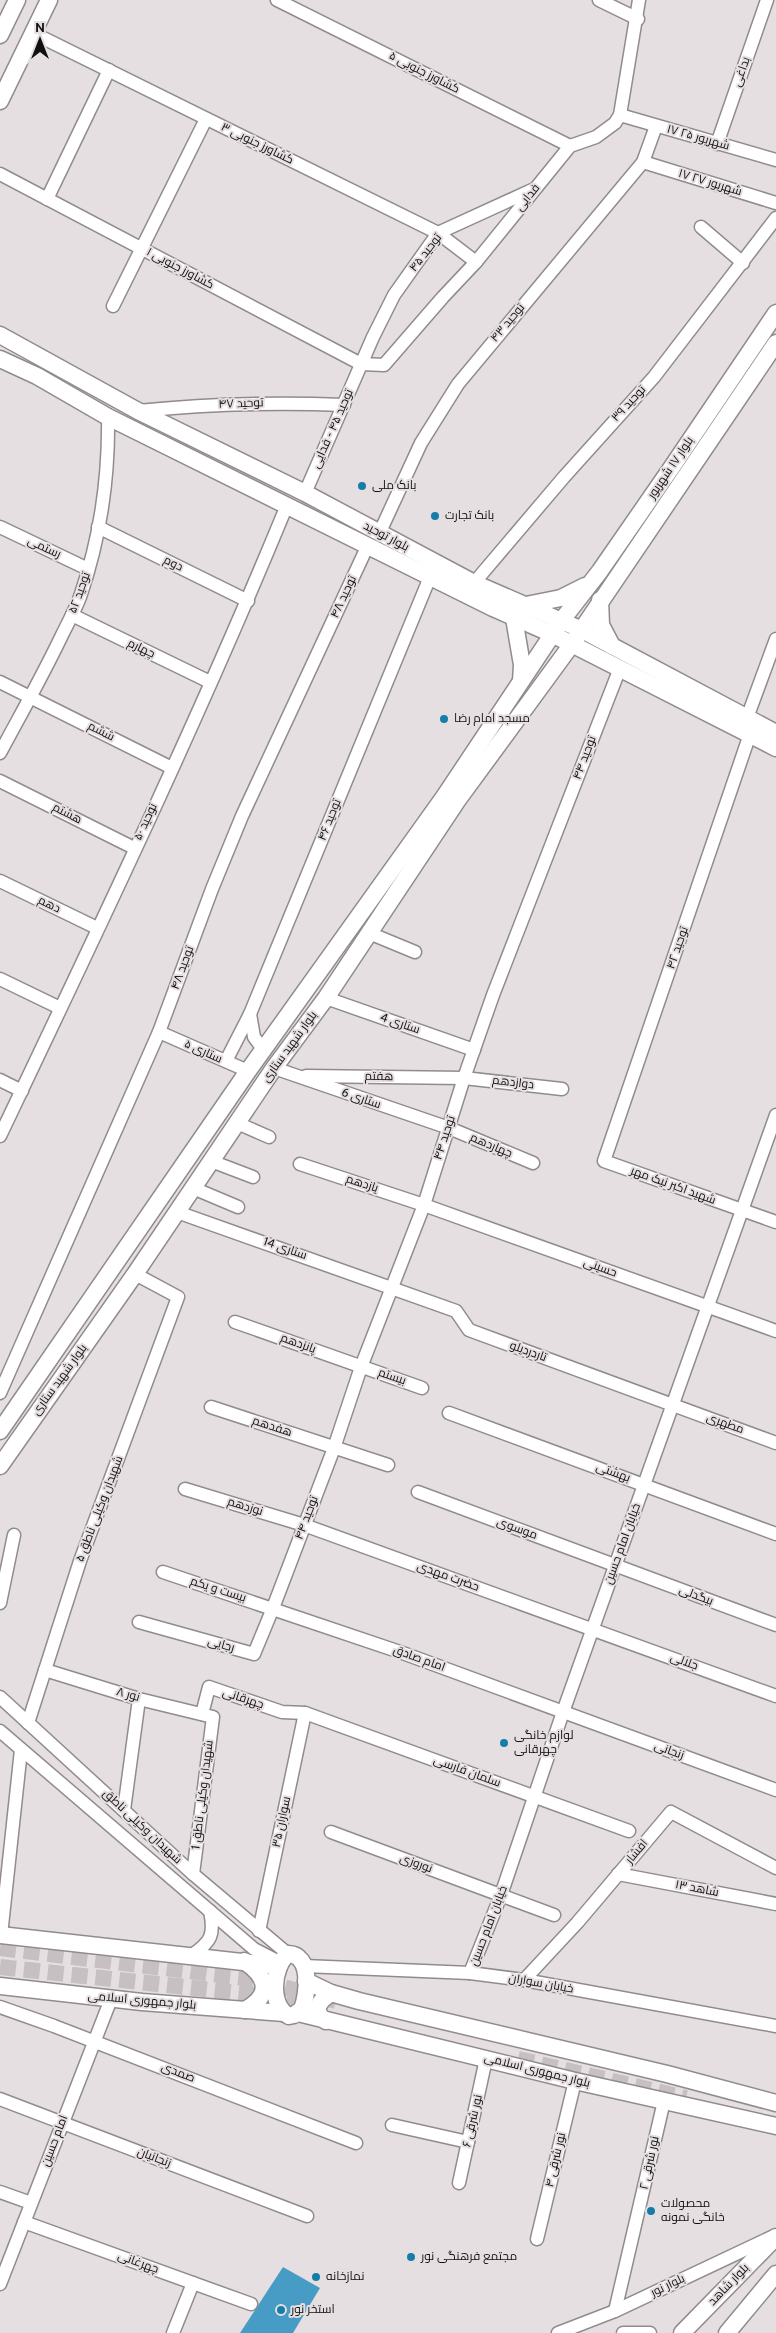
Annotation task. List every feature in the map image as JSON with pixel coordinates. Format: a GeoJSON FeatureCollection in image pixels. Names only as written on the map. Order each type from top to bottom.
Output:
{"type":"FeatureCollection","features":[{"type":"Feature","properties":{"kind":"main road"},"geometry":{"type":"LineString","coordinates":[[2,26],[17,0]]}},
{"type":"Feature","properties":{"kind":"main road"},"geometry":{"type":"LineString","coordinates":[[0,101],[49,0]]}},
{"type":"Feature","properties":{"kind":"main road","name":"بلوار ۱۷ شهریور"},"geometry":{"type":"LineString","coordinates":[[580,629],[600,600],[602,577],[776,313]]}},
{"type":"Feature","properties":{"kind":"main road","name":"بلوار توحید"},"geometry":{"type":"LineString","coordinates":[[0,335],[138,411],[305,493],[430,577],[520,612],[562,620],[612,646],[748,726],[776,748]]}},
{"type":"Feature","properties":{"kind":"main road","name":"بلوار ۱۷ شهریور"},"geometry":{"type":"LineString","coordinates":[[552,634],[562,620],[602,577],[776,342]]}},
{"type":"Feature","properties":{"kind":"main road","name":"بلوار توحید"},"geometry":{"type":"LineString","coordinates":[[1,360],[37,376],[108,417],[287,505],[474,582],[552,634],[601,659],[748,726],[776,733]]}},
{"type":"Feature","properties":{"kind":"main road"},"geometry":{"type":"LineString","coordinates":[[521,681],[520,612],[561,598],[602,577]]}},
{"type":"Feature","properties":{"kind":"main road"},"geometry":{"type":"LineString","coordinates":[[600,600],[601,625],[612,646]]}},
{"type":"Feature","properties":{"kind":"main road","name":"بلوار شهید ستاری"},"geometry":{"type":"LineString","coordinates":[[0,1466],[135,1274],[274,1068],[326,998],[457,801],[572,644],[580,629]]}},
{"type":"Feature","properties":{"kind":"main road","name":"بلوار شهید ستاری"},"geometry":{"type":"LineString","coordinates":[[3,1420],[263,1049],[444,797],[552,634]]}},
{"type":"Feature","properties":{"kind":"main road"},"geometry":{"type":"LineString","coordinates":[[549,674],[576,660],[601,659]]}},
{"type":"Feature","properties":{"kind":"main road"},"geometry":{"type":"LineString","coordinates":[[3,1420],[25,1428]]}},
{"type":"Feature","properties":{"kind":"main road"},"geometry":{"type":"LineString","coordinates":[[1,1935],[244,1961],[283,1961],[295,1954],[300,1959],[305,1973],[304,2004],[291,2013],[276,1997],[276,1984],[283,1961]]}},
{"type":"Feature","properties":{"kind":"main road"},"geometry":{"type":"LineString","coordinates":[[244,1961],[254,1968],[264,1982],[263,1993],[257,2004],[245,2010]]}},
{"type":"Feature","properties":{"kind":"main road"},"geometry":{"type":"LineString","coordinates":[[305,1973],[331,1993],[667,2074],[776,2103]]}},
{"type":"Feature","properties":{"kind":"main road","name":"بلوار جمهوری اسلامی"},"geometry":{"type":"LineString","coordinates":[[0,1986],[111,1998],[291,2013],[574,2081],[776,2126]]}},
{"type":"Feature","properties":{"kind":"main road"},"geometry":{"type":"LineString","coordinates":[[326,2021],[320,2018],[317,2007],[319,2002],[331,1993]]}},
{"type":"Feature","properties":{"kind":"main road","name":"بلوار شاهد"},"geometry":{"type":"LineString","coordinates":[[682,2333],[776,2236]]}},
{"type":"Feature","properties":{"kind":"main road"},"geometry":{"type":"LineString","coordinates":[[727,2333],[776,2274]]}},
{"type":"Feature","properties":{"kind":"street","name":"کشاورز جنوبی ۵"},"geometry":{"type":"LineString","coordinates":[[277,0],[292,3],[570,146]]}},
{"type":"Feature","properties":{"kind":"street"},"geometry":{"type":"LineString","coordinates":[[600,0],[638,19]]}},
{"type":"Feature","properties":{"kind":"street"},"geometry":{"type":"LineString","coordinates":[[570,146],[596,137],[615,123],[620,115],[638,19],[639,0]]}},
{"type":"Feature","properties":{"kind":"street","name":"بداغی"},"geometry":{"type":"LineString","coordinates":[[717,144],[767,0]]}},
{"type":"Feature","properties":{"kind":"street","name":"کشاورز جنوبی ۳"},"geometry":{"type":"LineString","coordinates":[[33,33],[438,234],[476,262]]}},
{"type":"Feature","properties":{"kind":"street"},"geometry":{"type":"LineString","coordinates":[[47,199],[109,70]]}},
{"type":"Feature","properties":{"kind":"street","name":"۱۷ شهریور ۲۵"},"geometry":{"type":"LineString","coordinates":[[620,115],[776,160]]}},
{"type":"Feature","properties":{"kind":"street"},"geometry":{"type":"LineString","coordinates":[[113,306],[206,118]]}},
{"type":"Feature","properties":{"kind":"street","name":"توحید ۴۳"},"geometry":{"type":"LineString","coordinates":[[374,540],[421,443],[458,384],[644,162],[656,126]]}},
{"type":"Feature","properties":{"kind":"street","name":"فدایی"},"geometry":{"type":"LineString","coordinates":[[361,364],[384,365],[476,262],[570,146]]}},
{"type":"Feature","properties":{"kind":"street","name":"۱۷ شهریور ۲۷"},"geometry":{"type":"LineString","coordinates":[[644,162],[776,203]]}},
{"type":"Feature","properties":{"kind":"street","name":"کشاورز جنوبی ۱"},"geometry":{"type":"LineString","coordinates":[[0,174],[361,364]]}},
{"type":"Feature","properties":{"kind":"street","name":"توحید ۴۵"},"geometry":{"type":"LineString","coordinates":[[361,364],[394,295],[438,234],[535,189]]}},
{"type":"Feature","properties":{"kind":"street","name":"توحید ۳۹"},"geometry":{"type":"LineString","coordinates":[[474,582],[564,477],[654,377],[776,218]]}},
{"type":"Feature","properties":{"kind":"street"},"geometry":{"type":"LineString","coordinates":[[701,227],[743,263]]}},
{"type":"Feature","properties":{"kind":"street","name":"توحید ۴۵ - فدایی"},"geometry":{"type":"LineString","coordinates":[[305,493],[361,364]]}},
{"type":"Feature","properties":{"kind":"street","name":"توحید ۴۷"},"geometry":{"type":"LineString","coordinates":[[138,411],[280,402],[344,405]]}},
{"type":"Feature","properties":{"kind":"street","name":"توحید ۵۲"},"geometry":{"type":"LineString","coordinates":[[0,753],[72,615],[88,569],[98,527],[109,460],[108,417]]}},
{"type":"Feature","properties":{"kind":"street","name":"توحید ۵۰"},"geometry":{"type":"LineString","coordinates":[[0,1136],[248,601],[287,505]]}},
{"type":"Feature","properties":{"kind":"street","name":"دوم"},"geometry":{"type":"LineString","coordinates":[[98,527],[248,601]]}},
{"type":"Feature","properties":{"kind":"street","name":"رستمی"},"geometry":{"type":"LineString","coordinates":[[0,528],[88,569]]}},
{"type":"Feature","properties":{"kind":"street","name":"توحید ۴۸"},"geometry":{"type":"LineString","coordinates":[[0,1393],[159,1032],[212,889],[242,816],[374,540]]}},
{"type":"Feature","properties":{"kind":"street","name":"توحید ۴۶"},"geometry":{"type":"LineString","coordinates":[[226,1061],[250,1014],[430,577]]}},
{"type":"Feature","properties":{"kind":"street","name":"چهارم"},"geometry":{"type":"LineString","coordinates":[[72,615],[210,682]]}},
{"type":"Feature","properties":{"kind":"street","name":"توحید ۴۲"},"geometry":{"type":"LineString","coordinates":[[604,1161],[776,639]]}},
{"type":"Feature","properties":{"kind":"street","name":"توحید ۴۴"},"geometry":{"type":"LineString","coordinates":[[274,1608],[334,1448],[361,1367],[424,1205],[474,1050],[620,668]]}},
{"type":"Feature","properties":{"kind":"street","name":"ششم"},"geometry":{"type":"LineString","coordinates":[[0,682],[172,768]]}},
{"type":"Feature","properties":{"kind":"street","name":"هشتم"},"geometry":{"type":"LineString","coordinates":[[0,781],[134,848]]}},
{"type":"Feature","properties":{"kind":"street","name":"دهم"},"geometry":{"type":"LineString","coordinates":[[0,881],[97,928]]}},
{"type":"Feature","properties":{"kind":"street"},"geometry":{"type":"LineString","coordinates":[[369,934],[415,952]]}},
{"type":"Feature","properties":{"kind":"street"},"geometry":{"type":"LineString","coordinates":[[0,979],[60,1008]]}},
{"type":"Feature","properties":{"kind":"street","name":"ستاری 4"},"geometry":{"type":"LineString","coordinates":[[326,998],[474,1050]]}},
{"type":"Feature","properties":{"kind":"street"},"geometry":{"type":"LineString","coordinates":[[250,1014],[254,1037],[263,1049]]}},
{"type":"Feature","properties":{"kind":"street","name":"ستاری ۵"},"geometry":{"type":"LineString","coordinates":[[159,1032],[248,1071]]}},
{"type":"Feature","properties":{"kind":"street","name":"ستاری 6"},"geometry":{"type":"LineString","coordinates":[[274,1068],[448,1128]]}},
{"type":"Feature","properties":{"kind":"street","name":"هفتم"},"geometry":{"type":"LineString","coordinates":[[294,1076],[464,1078]]}},
{"type":"Feature","properties":{"kind":"street","name":"دوازدهم"},"geometry":{"type":"LineString","coordinates":[[464,1078],[562,1089]]}},
{"type":"Feature","properties":{"kind":"street"},"geometry":{"type":"LineString","coordinates":[[0,1080],[22,1091]]}},
{"type":"Feature","properties":{"kind":"street","name":"خیابان امام حسین"},"geometry":{"type":"LineString","coordinates":[[470,1973],[501,1895],[563,1712],[674,1406],[776,1115]]}},
{"type":"Feature","properties":{"kind":"street"},"geometry":{"type":"LineString","coordinates":[[237,1123],[269,1137]]}},
{"type":"Feature","properties":{"kind":"street","name":"چهاردهم"},"geometry":{"type":"LineString","coordinates":[[448,1128],[534,1163]]}},
{"type":"Feature","properties":{"kind":"street"},"geometry":{"type":"LineString","coordinates":[[212,1161],[252,1177]]}},
{"type":"Feature","properties":{"kind":"street","name":"شهید اکبر نیک مهر"},"geometry":{"type":"LineString","coordinates":[[604,1161],[776,1222]]}},
{"type":"Feature","properties":{"kind":"street","name":"یازدهم"},"geometry":{"type":"LineString","coordinates":[[300,1164],[424,1205]]}},
{"type":"Feature","properties":{"kind":"street"},"geometry":{"type":"LineString","coordinates":[[193,1188],[238,1207]]}},
{"type":"Feature","properties":{"kind":"street","name":"حسینی"},"geometry":{"type":"LineString","coordinates":[[424,1205],[776,1331]]}},
{"type":"Feature","properties":{"kind":"street","name":"ستاری 14"},"geometry":{"type":"LineString","coordinates":[[177,1212],[393,1287]]}},
{"type":"Feature","properties":{"kind":"street","name":"شهیدان وکیلی ناطق ۵"},"geometry":{"type":"LineString","coordinates":[[28,1723],[80,1562],[178,1296],[135,1274]]}},
{"type":"Feature","properties":{"kind":"street","name":"تاردردیلو"},"geometry":{"type":"LineString","coordinates":[[393,1287],[456,1310],[469,1330],[674,1406]]}},
{"type":"Feature","properties":{"kind":"street","name":"پانزدهم"},"geometry":{"type":"LineString","coordinates":[[235,1322],[361,1367]]}},
{"type":"Feature","properties":{"kind":"street","name":"بیستم"},"geometry":{"type":"LineString","coordinates":[[361,1367],[422,1388]]}},
{"type":"Feature","properties":{"kind":"street","name":"مطهری"},"geometry":{"type":"LineString","coordinates":[[674,1406],[776,1443]]}},
{"type":"Feature","properties":{"kind":"street","name":"هفدهم"},"geometry":{"type":"LineString","coordinates":[[211,1407],[388,1466]]}},
{"type":"Feature","properties":{"kind":"street","name":"بهشتی"},"geometry":{"type":"LineString","coordinates":[[449,1413],[776,1534]]}},
{"type":"Feature","properties":{"kind":"street","name":"نوزدهم"},"geometry":{"type":"LineString","coordinates":[[185,1489],[304,1526]]}},
{"type":"Feature","properties":{"kind":"street","name":"موسوی"},"geometry":{"type":"LineString","coordinates":[[418,1492],[616,1566]]}},
{"type":"Feature","properties":{"kind":"street","name":"حضرت مهدی"},"geometry":{"type":"LineString","coordinates":[[304,1526],[593,1628]]}},
{"type":"Feature","properties":{"kind":"street"},"geometry":{"type":"LineString","coordinates":[[0,1603],[14,1535]]}},
{"type":"Feature","properties":{"kind":"street","name":"بیگدلی"},"geometry":{"type":"LineString","coordinates":[[616,1566],[776,1625]]}},
{"type":"Feature","properties":{"kind":"street","name":"بیست و یکم"},"geometry":{"type":"LineString","coordinates":[[164,1572],[274,1608]]}},
{"type":"Feature","properties":{"kind":"street","name":"رجایی"},"geometry":{"type":"LineString","coordinates":[[140,1622],[254,1654],[274,1608]]}},
{"type":"Feature","properties":{"kind":"street","name":"امام صادق"},"geometry":{"type":"LineString","coordinates":[[274,1608],[563,1712]]}},
{"type":"Feature","properties":{"kind":"street","name":"جلالی"},"geometry":{"type":"LineString","coordinates":[[593,1628],[776,1696]]}},
{"type":"Feature","properties":{"kind":"street","name":"نور ۸"},"geometry":{"type":"LineString","coordinates":[[45,1670],[140,1699],[207,1716]]}},
{"type":"Feature","properties":{"kind":"street","name":"چهرقانی"},"geometry":{"type":"LineString","coordinates":[[207,1716],[209,1687],[282,1712],[306,1713]]}},
{"type":"Feature","properties":{"kind":"street","name":"شهیدان وکیلی ناطق"},"geometry":{"type":"LineString","coordinates":[[0,1697],[193,1874],[259,1931],[283,1961]]}},
{"type":"Feature","properties":{"kind":"street"},"geometry":{"type":"LineString","coordinates":[[124,1810],[140,1699]]}},
{"type":"Feature","properties":{"kind":"street","name":"زنجانی"},"geometry":{"type":"LineString","coordinates":[[563,1712],[776,1790]]}},
{"type":"Feature","properties":{"kind":"street","name":"سلمان فارسی"},"geometry":{"type":"LineString","coordinates":[[306,1713],[629,1831]]}},
{"type":"Feature","properties":{"kind":"street","name":"سواران ۳۵"},"geometry":{"type":"LineString","coordinates":[[259,1931],[306,1713]]}},
{"type":"Feature","properties":{"kind":"street","name":"شهیدان وکیلی ناطق 1"},"geometry":{"type":"LineString","coordinates":[[193,1874],[207,1716]]}},
{"type":"Feature","properties":{"kind":"street","name":"شهیدان وکیلی ناطق"},"geometry":{"type":"LineString","coordinates":[[0,1731],[254,1949],[283,1961]]}},
{"type":"Feature","properties":{"kind":"street"},"geometry":{"type":"LineString","coordinates":[[1,1935],[21,1750]]}},
{"type":"Feature","properties":{"kind":"street","name":"افشار"},"geometry":{"type":"LineString","coordinates":[[524,1980],[577,1923],[671,1812],[776,1868]]}},
{"type":"Feature","properties":{"kind":"street","name":"نوروزی"},"geometry":{"type":"LineString","coordinates":[[331,1832],[554,1915]]}},
{"type":"Feature","properties":{"kind":"street","name":"شاهد ۱۳"},"geometry":{"type":"LineString","coordinates":[[618,1874],[776,1904]]}},
{"type":"Feature","properties":{"kind":"street"},"geometry":{"type":"LineString","coordinates":[[192,1956],[208,1943],[212,1932],[210,1911]]}},
{"type":"Feature","properties":{"kind":"street","name":"خیابان سواران"},"geometry":{"type":"LineString","coordinates":[[305,1973],[470,1973],[524,1980],[776,2026]]}},
{"type":"Feature","properties":{"kind":"street","name":"امام حسین"},"geometry":{"type":"LineString","coordinates":[[0,2284],[111,1998]]}},
{"type":"Feature","properties":{"kind":"street","name":"صمدی"},"geometry":{"type":"LineString","coordinates":[[0,2007],[356,2143]]}},
{"type":"Feature","properties":{"kind":"street","name":"نور شرقی ۶"},"geometry":{"type":"LineString","coordinates":[[459,2183],[486,2059]]}},
{"type":"Feature","properties":{"kind":"street","name":"نور شرقی ۴"},"geometry":{"type":"LineString","coordinates":[[537,2239],[574,2081]]}},
{"type":"Feature","properties":{"kind":"street","name":"زنجانیان"},"geometry":{"type":"LineString","coordinates":[[0,2099],[307,2216]]}},
{"type":"Feature","properties":{"kind":"street","name":"نور شرقی ۲"},"geometry":{"type":"LineString","coordinates":[[615,2311],[664,2101]]}},
{"type":"Feature","properties":{"kind":"street"},"geometry":{"type":"LineString","coordinates":[[392,2126],[468,2142]]}},
{"type":"Feature","properties":{"kind":"street"},"geometry":{"type":"LineString","coordinates":[[0,2192],[31,2203]]}},
{"type":"Feature","properties":{"kind":"street","name":"چهرغانی"},"geometry":{"type":"LineString","coordinates":[[24,2222],[251,2304]]}},
{"type":"Feature","properties":{"kind":"street","name":"بلوار نور"},"geometry":{"type":"LineString","coordinates":[[558,2333],[615,2311],[776,2236]]}},
{"type":"Feature","properties":{"kind":"street"},"geometry":{"type":"LineString","coordinates":[[173,2333],[193,2283]]}},
{"type":"Feature","properties":{"kind":"street"},"geometry":{"type":"LineString","coordinates":[[623,2333],[650,2333]]}},
{"type":"Feature","properties":{"kind":"water","name":"استخر نور"},"geometry":{"type":"Polygon","coordinates":[[[283,2267],[320,2288],[293,2333],[240,2333],[283,2267]]]}},
{"type":"Feature","properties":{"kind":"tunnel"},"geometry":{"type":"LineString","coordinates":[[0,1948],[253,1979],[336,2001]]}},
{"type":"Feature","properties":{"kind":"tunnel"},"geometry":{"type":"LineString","coordinates":[[0,1967],[250,1994],[314,2011]]}},
{"type":"Feature","properties":{"kind":"tunnel"},"geometry":{"type":"LineString","coordinates":[[518,2059],[686,2098]]}},
{"type":"Feature","properties":{"kind":"place","name":"بانک ملی"},"geometry":{"type":"Point","coordinates":[362,486]}},
{"type":"Feature","properties":{"kind":"place","name":"بانک تجارت"},"geometry":{"type":"Point","coordinates":[435,516]}},
{"type":"Feature","properties":{"kind":"place","name":"مسجد امام رضا"},"geometry":{"type":"Point","coordinates":[444,719]}},
{"type":"Feature","properties":{"kind":"place","name":"لوازم خانگی چهرقانی"},"geometry":{"type":"Point","coordinates":[504,1743]}},
{"type":"Feature","properties":{"kind":"place","name":"محصولات خانگی نمونه"},"geometry":{"type":"Point","coordinates":[651,2211]}},
{"type":"Feature","properties":{"kind":"place","name":"مجتمع فرهنگی نور"},"geometry":{"type":"Point","coordinates":[411,2257]}},
{"type":"Feature","properties":{"kind":"place","name":"نمازخانه"},"geometry":{"type":"Point","coordinates":[316,2277]}},
{"type":"Feature","properties":{"kind":"place","name":"استخر نور"},"geometry":{"type":"Point","coordinates":[281,2310]}}]}
